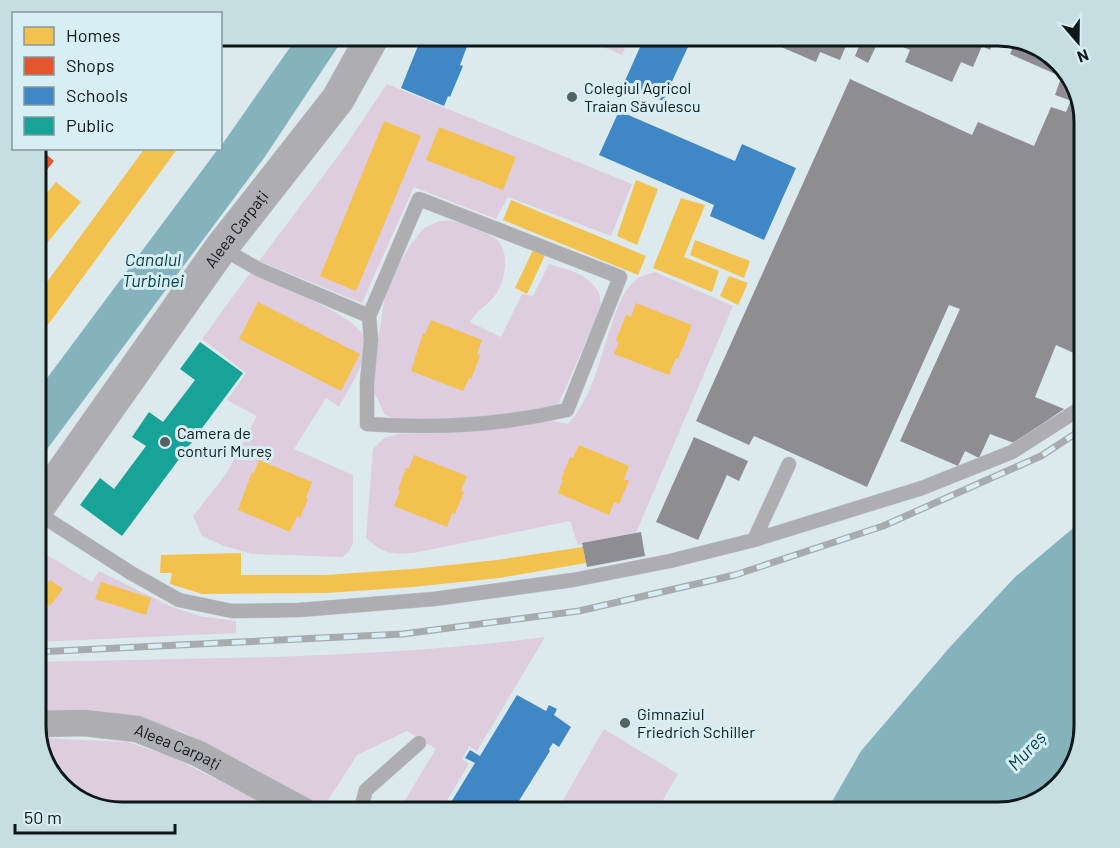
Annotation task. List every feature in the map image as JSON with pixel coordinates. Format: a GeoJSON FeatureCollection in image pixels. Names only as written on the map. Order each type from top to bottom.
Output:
{"type":"FeatureCollection","features":[{"type":"Feature","properties":{"kind":"street","name":"Aleea Carpați"},"geometry":{"type":"LineString","coordinates":[[47,495],[221,248],[338,99],[367,46]]}},
{"type":"Feature","properties":{"kind":"street","name":"Aleea Carpați"},"geometry":{"type":"LineString","coordinates":[[47,724],[84,723],[137,729],[199,754],[288,802]]}},
{"type":"Feature","properties":{"kind":"lane"},"geometry":{"type":"LineString","coordinates":[[419,199],[620,277],[567,410],[540,416],[459,426],[405,427],[367,424],[367,383],[371,340],[369,316],[419,199]]}},
{"type":"Feature","properties":{"kind":"lane"},"geometry":{"type":"LineString","coordinates":[[221,248],[260,270],[369,316]]}},
{"type":"Feature","properties":{"kind":"lane"},"geometry":{"type":"LineString","coordinates":[[47,518],[131,573],[179,600],[232,611],[299,610],[434,599],[550,584],[670,561],[754,540],[922,488],[1012,452],[1074,412]]}},
{"type":"Feature","properties":{"kind":"lane"},"geometry":{"type":"LineString","coordinates":[[754,540],[789,465]]}},
{"type":"Feature","properties":{"kind":"lane"},"geometry":{"type":"LineString","coordinates":[[363,802],[366,790],[419,742]]}},
{"type":"Feature","properties":{"kind":"shaded area"},"geometry":{"type":"Polygon","coordinates":[[[601,46],[626,46],[622,55],[601,46]]]}},
{"type":"Feature","properties":{"kind":"shaded area"},"geometry":{"type":"Polygon","coordinates":[[[387,84],[632,184],[611,236],[508,197],[496,219],[414,187],[362,303],[259,261],[344,148],[387,84]]]}},
{"type":"Feature","properties":{"kind":"shaded area"},"geometry":{"type":"Polygon","coordinates":[[[439,221],[451,221],[469,226],[496,239],[503,249],[504,275],[500,287],[494,297],[470,322],[501,337],[522,294],[533,296],[549,264],[584,277],[599,293],[601,307],[558,405],[490,418],[400,420],[385,415],[374,392],[376,354],[384,301],[390,280],[411,244],[424,228],[439,221]]]}},
{"type":"Feature","properties":{"kind":"shaded area"},"geometry":{"type":"Polygon","coordinates":[[[655,272],[733,306],[635,535],[578,545],[570,521],[414,553],[399,554],[383,550],[366,538],[373,449],[384,438],[398,434],[477,431],[549,420],[568,424],[589,390],[624,294],[638,278],[655,272]]]}},
{"type":"Feature","properties":{"kind":"shaded area"},"geometry":{"type":"Polygon","coordinates":[[[250,273],[296,293],[348,320],[365,339],[366,347],[361,364],[339,407],[326,398],[294,449],[353,475],[353,543],[348,553],[342,557],[252,554],[224,546],[202,536],[193,516],[226,474],[257,416],[227,400],[246,373],[202,339],[250,273]]]}},
{"type":"Feature","properties":{"kind":"shaded area"},"geometry":{"type":"Polygon","coordinates":[[[47,555],[92,582],[99,571],[170,606],[199,616],[236,621],[236,633],[47,642],[47,555]]]}},
{"type":"Feature","properties":{"kind":"shaded area"},"geometry":{"type":"Polygon","coordinates":[[[545,637],[477,751],[469,746],[462,759],[469,764],[446,802],[404,802],[436,749],[407,731],[357,755],[327,802],[313,802],[254,768],[183,732],[139,718],[47,715],[47,662],[355,654],[545,637]]]}},
{"type":"Feature","properties":{"kind":"shaded area"},"geometry":{"type":"Polygon","coordinates":[[[604,729],[678,774],[662,802],[562,802],[604,729]]]}},
{"type":"Feature","properties":{"kind":"shaded area"},"geometry":{"type":"Polygon","coordinates":[[[48,738],[128,742],[172,757],[262,802],[122,802],[98,797],[76,786],[65,776],[54,759],[48,738]]]}},
{"type":"Feature","properties":{"kind":"water","name":"Canalul Turbinei"},"geometry":{"type":"Polygon","coordinates":[[[291,46],[338,46],[264,158],[47,449],[47,378],[217,150],[222,150],[222,145],[291,46]]]}},
{"type":"Feature","properties":{"kind":"water","name":"Mureș"},"geometry":{"type":"Polygon","coordinates":[[[1074,527],[1074,726],[1069,750],[1058,772],[1044,786],[1031,794],[1008,801],[832,802],[861,751],[950,647],[1015,577],[1074,527]]]}},
{"type":"Feature","properties":{"kind":"building: Homes"},"geometry":{"type":"Polygon","coordinates":[[[384,121],[421,136],[356,291],[320,276],[384,121]]]}},
{"type":"Feature","properties":{"kind":"building: Homes"},"geometry":{"type":"Polygon","coordinates":[[[439,127],[516,157],[503,190],[426,160],[439,127]]]}},
{"type":"Feature","properties":{"kind":"building: Homes"},"geometry":{"type":"Polygon","coordinates":[[[144,150],[177,150],[47,326],[47,282],[144,150]]]}},
{"type":"Feature","properties":{"kind":"building: Homes"},"geometry":{"type":"Polygon","coordinates":[[[636,180],[658,189],[637,245],[617,236],[636,180]]]}},
{"type":"Feature","properties":{"kind":"building: Homes"},"geometry":{"type":"Polygon","coordinates":[[[56,182],[81,202],[47,243],[47,193],[56,182]]]}},
{"type":"Feature","properties":{"kind":"building: Homes"},"geometry":{"type":"Polygon","coordinates":[[[681,198],[705,205],[684,257],[719,271],[712,292],[653,268],[681,198]]]}},
{"type":"Feature","properties":{"kind":"building: Homes"},"geometry":{"type":"Polygon","coordinates":[[[511,200],[646,256],[638,275],[503,220],[511,200]]]}},
{"type":"Feature","properties":{"kind":"building: Homes"},"geometry":{"type":"Polygon","coordinates":[[[695,240],[750,261],[744,278],[690,255],[695,240]]]}},
{"type":"Feature","properties":{"kind":"building: Homes"},"geometry":{"type":"Polygon","coordinates":[[[534,248],[546,253],[527,294],[515,288],[534,248]]]}},
{"type":"Feature","properties":{"kind":"building: Homes"},"geometry":{"type":"Polygon","coordinates":[[[729,276],[748,283],[738,305],[720,296],[729,276]]]}},
{"type":"Feature","properties":{"kind":"building: Homes"},"geometry":{"type":"Polygon","coordinates":[[[258,302],[360,354],[341,391],[239,339],[258,302]]]}},
{"type":"Feature","properties":{"kind":"building: Homes"},"geometry":{"type":"Polygon","coordinates":[[[636,303],[692,325],[669,375],[614,354],[619,342],[616,340],[626,315],[631,317],[636,303]]]}},
{"type":"Feature","properties":{"kind":"building: Homes"},"geometry":{"type":"Polygon","coordinates":[[[431,320],[482,340],[477,354],[480,356],[471,379],[469,378],[463,391],[411,371],[423,333],[425,334],[431,320]]]}},
{"type":"Feature","properties":{"kind":"building: Homes"},"geometry":{"type":"Polygon","coordinates":[[[579,445],[629,466],[624,479],[629,481],[619,504],[614,502],[609,515],[558,493],[570,457],[573,458],[579,445]]]}},
{"type":"Feature","properties":{"kind":"building: Homes"},"geometry":{"type":"Polygon","coordinates":[[[414,455],[467,476],[461,491],[464,492],[447,527],[394,506],[406,468],[409,468],[414,455]]]}},
{"type":"Feature","properties":{"kind":"building: Homes"},"geometry":{"type":"Polygon","coordinates":[[[259,460],[312,482],[300,518],[297,516],[290,532],[238,510],[252,472],[254,473],[259,460]]]}},
{"type":"Feature","properties":{"kind":"building: Homes"},"geometry":{"type":"Polygon","coordinates":[[[583,547],[586,563],[499,578],[326,593],[202,594],[170,584],[172,573],[160,573],[161,555],[241,553],[241,575],[326,575],[497,560],[583,547]]]}},
{"type":"Feature","properties":{"kind":"building: Homes"},"geometry":{"type":"Polygon","coordinates":[[[50,580],[63,589],[50,606],[47,604],[47,584],[50,580]]]}},
{"type":"Feature","properties":{"kind":"building: Homes"},"geometry":{"type":"Polygon","coordinates":[[[101,582],[151,598],[146,615],[95,599],[101,582]]]}},
{"type":"Feature","properties":{"kind":"building: Shops"},"geometry":{"type":"Polygon","coordinates":[[[47,155],[54,161],[47,170],[47,155]]]}},
{"type":"Feature","properties":{"kind":"building: Schools"},"geometry":{"type":"Polygon","coordinates":[[[418,46],[467,46],[460,65],[463,66],[444,106],[401,88],[418,46]]]}},
{"type":"Feature","properties":{"kind":"building: Schools"},"geometry":{"type":"Polygon","coordinates":[[[641,46],[688,46],[663,101],[624,83],[641,46]]]}},
{"type":"Feature","properties":{"kind":"building: Schools"},"geometry":{"type":"Polygon","coordinates":[[[619,111],[735,161],[742,144],[796,168],[764,240],[710,216],[714,205],[599,155],[619,111]]]}},
{"type":"Feature","properties":{"kind":"building: Schools"},"geometry":{"type":"Polygon","coordinates":[[[517,695],[546,711],[549,705],[557,709],[554,715],[571,727],[559,747],[553,743],[518,802],[451,802],[475,763],[465,758],[470,750],[480,756],[517,695]]]}},
{"type":"Feature","properties":{"kind":"building: Public","name":"Camera de conturi Mureș"},"geometry":{"type":"Polygon","coordinates":[[[200,342],[243,373],[122,536],[80,505],[100,478],[114,489],[146,446],[132,437],[149,412],[163,422],[195,380],[180,369],[200,342]]]}},
{"type":"Feature","properties":{"kind":"building: Industry"},"geometry":{"type":"Polygon","coordinates":[[[779,46],[846,46],[840,60],[820,52],[816,62],[779,46]]]}},
{"type":"Feature","properties":{"kind":"building: Industry"},"geometry":{"type":"Polygon","coordinates":[[[859,46],[876,46],[868,63],[855,56],[859,46]]]}},
{"type":"Feature","properties":{"kind":"building: Industry"},"geometry":{"type":"Polygon","coordinates":[[[901,46],[982,46],[973,67],[961,62],[952,82],[905,62],[910,50],[901,46]]]}},
{"type":"Feature","properties":{"kind":"building: Industry"},"geometry":{"type":"Polygon","coordinates":[[[1013,48],[1031,54],[1044,62],[1048,66],[1048,71],[1010,54],[1013,48]]]}},
{"type":"Feature","properties":{"kind":"building: Industry"},"geometry":{"type":"Polygon","coordinates":[[[850,79],[972,135],[978,122],[1034,146],[1051,107],[1066,112],[1070,102],[1074,122],[1074,353],[1056,345],[1035,397],[1064,409],[1014,443],[990,434],[979,458],[965,451],[958,466],[900,441],[960,309],[949,305],[867,487],[754,436],[749,445],[696,421],[850,79]]]}},
{"type":"Feature","properties":{"kind":"building: Industry"},"geometry":{"type":"Polygon","coordinates":[[[1060,80],[1069,99],[1055,95],[1060,80]]]}},
{"type":"Feature","properties":{"kind":"building: Industry"},"geometry":{"type":"Polygon","coordinates":[[[694,437],[748,461],[739,481],[727,475],[698,540],[656,522],[694,437]]]}},
{"type":"Feature","properties":{"kind":"building: Industry"},"geometry":{"type":"Polygon","coordinates":[[[641,532],[645,556],[587,567],[582,543],[641,532]]]}},
{"type":"Feature","properties":{"kind":"railway"},"geometry":{"type":"LineString","coordinates":[[47,651],[403,634],[579,611],[735,575],[883,526],[1041,456],[1074,435]]}},
{"type":"Feature","properties":{"kind":"place","name":"Colegiul Agricol Traian Săvulescu"},"geometry":{"type":"Point","coordinates":[572,97]}},
{"type":"Feature","properties":{"kind":"place","name":"Camera de conturi Mureș"},"geometry":{"type":"Point","coordinates":[165,442]}},
{"type":"Feature","properties":{"kind":"place","name":"Gimnaziul Friedrich Schiller"},"geometry":{"type":"Point","coordinates":[625,723]}}]}
